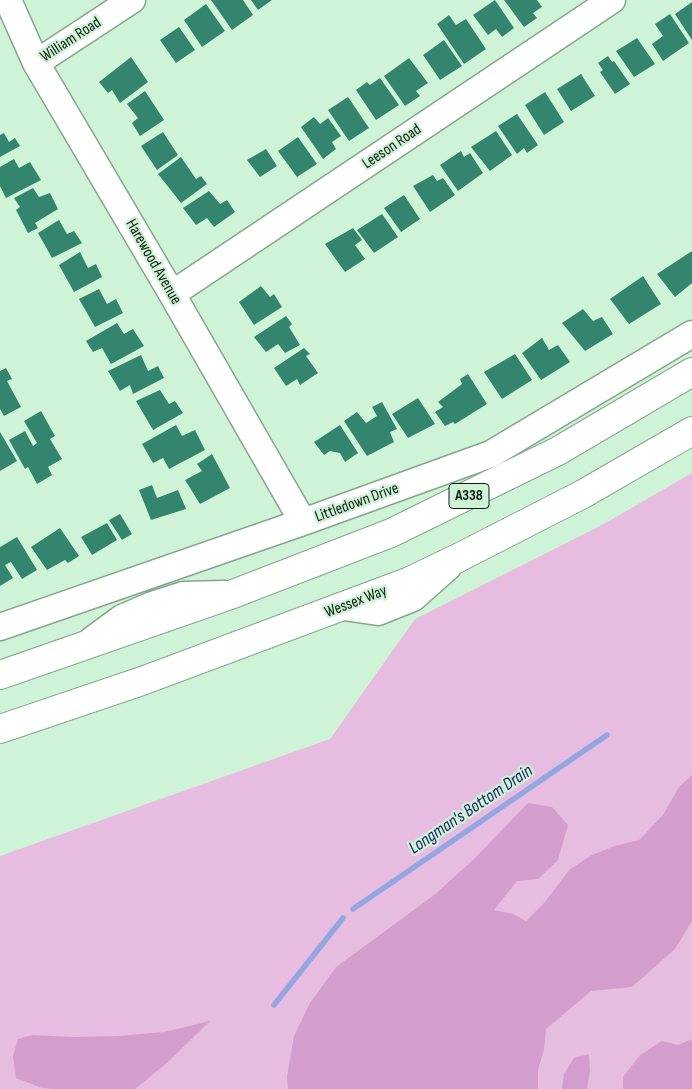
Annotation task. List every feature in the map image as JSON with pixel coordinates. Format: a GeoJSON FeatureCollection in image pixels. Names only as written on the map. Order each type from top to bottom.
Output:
{"type":"FeatureCollection","features":[{"type":"Feature","properties":{"kind":"highway","name":"A338"},"geometry":{"type":"LineString","coordinates":[[0,675],[233,594],[391,533],[558,451],[692,372]]}},
{"type":"Feature","properties":{"kind":"highway","name":"Wessex Way"},"geometry":{"type":"LineString","coordinates":[[0,729],[142,681],[410,581],[583,494],[692,431]]}},
{"type":"Feature","properties":{"kind":"street","name":"Harewood Avenue"},"geometry":{"type":"LineString","coordinates":[[8,0],[36,63],[303,522]]}},
{"type":"Feature","properties":{"kind":"street","name":"William Road"},"geometry":{"type":"LineString","coordinates":[[36,63],[132,0]]}},
{"type":"Feature","properties":{"kind":"street","name":"Leeson Road"},"geometry":{"type":"LineString","coordinates":[[172,294],[612,0]]}},
{"type":"Feature","properties":{"kind":"street","name":"Littledown Drive"},"geometry":{"type":"LineString","coordinates":[[0,627],[303,522],[491,454],[692,334]]}},
{"type":"Feature","properties":{"kind":"shaded area"},"geometry":{"type":"Polygon","coordinates":[[[692,473],[692,1089],[0,1089],[0,856],[330,739],[415,619],[602,525],[692,473]]]}},
{"type":"Feature","properties":{"kind":"shaded area"},"geometry":{"type":"Polygon","coordinates":[[[692,775],[692,921],[675,949],[632,987],[591,991],[546,1029],[544,1050],[538,1070],[538,1089],[288,1089],[287,1076],[294,1036],[310,1003],[336,967],[433,896],[473,860],[528,803],[552,807],[568,825],[558,860],[538,879],[517,881],[494,910],[513,914],[526,921],[545,902],[569,870],[592,855],[615,846],[639,840],[663,815],[679,787],[692,775]]]}},
{"type":"Feature","properties":{"kind":"shaded area"},"geometry":{"type":"Polygon","coordinates":[[[210,1021],[167,1063],[135,1089],[42,1088],[16,1078],[13,1056],[18,1039],[32,1035],[73,1037],[118,1036],[164,1032],[210,1021]]]}},
{"type":"Feature","properties":{"kind":"shaded area"},"geometry":{"type":"Polygon","coordinates":[[[692,1039],[692,1089],[623,1089],[623,1077],[640,1055],[662,1041],[678,1045],[692,1039]]]}},
{"type":"Feature","properties":{"kind":"shaded area"},"geometry":{"type":"Polygon","coordinates":[[[589,1054],[590,1071],[587,1089],[562,1089],[564,1074],[574,1058],[589,1054]]]}},
{"type":"Feature","properties":{"kind":"building"},"geometry":{"type":"Polygon","coordinates":[[[211,0],[243,0],[253,15],[232,30],[211,0]]]}},
{"type":"Feature","properties":{"kind":"building"},"geometry":{"type":"Polygon","coordinates":[[[251,0],[272,0],[258,10],[251,0]]]}},
{"type":"Feature","properties":{"kind":"building"},"geometry":{"type":"Polygon","coordinates":[[[495,0],[514,28],[502,37],[496,29],[488,35],[473,15],[495,0]]]}},
{"type":"Feature","properties":{"kind":"building"},"geometry":{"type":"Polygon","coordinates":[[[504,0],[537,0],[542,7],[533,13],[537,18],[524,27],[504,0]]]}},
{"type":"Feature","properties":{"kind":"building"},"geometry":{"type":"Polygon","coordinates":[[[692,2],[692,40],[675,14],[692,2]]]}},
{"type":"Feature","properties":{"kind":"building"},"geometry":{"type":"Polygon","coordinates":[[[206,4],[225,31],[202,47],[184,20],[206,4]]]}},
{"type":"Feature","properties":{"kind":"building"},"geometry":{"type":"Polygon","coordinates":[[[670,14],[689,43],[663,61],[652,44],[663,36],[655,24],[670,14]]]}},
{"type":"Feature","properties":{"kind":"building"},"geometry":{"type":"Polygon","coordinates":[[[449,15],[456,25],[466,19],[486,49],[464,64],[437,24],[449,15]]]}},
{"type":"Feature","properties":{"kind":"building"},"geometry":{"type":"Polygon","coordinates":[[[179,27],[195,50],[176,63],[160,40],[179,27]]]}},
{"type":"Feature","properties":{"kind":"building"},"geometry":{"type":"Polygon","coordinates":[[[637,38],[655,64],[634,77],[616,51],[637,38]]]}},
{"type":"Feature","properties":{"kind":"building"},"geometry":{"type":"Polygon","coordinates":[[[444,40],[462,66],[440,80],[423,55],[444,40]]]}},
{"type":"Feature","properties":{"kind":"building"},"geometry":{"type":"Polygon","coordinates":[[[608,56],[612,62],[614,61],[630,84],[615,94],[600,72],[603,70],[598,63],[608,56]]]}},
{"type":"Feature","properties":{"kind":"building"},"geometry":{"type":"Polygon","coordinates":[[[131,57],[148,82],[120,103],[112,90],[108,93],[99,82],[131,57]]]}},
{"type":"Feature","properties":{"kind":"building"},"geometry":{"type":"Polygon","coordinates":[[[409,58],[428,83],[416,91],[420,96],[405,106],[384,76],[409,58]]]}},
{"type":"Feature","properties":{"kind":"building"},"geometry":{"type":"Polygon","coordinates":[[[581,74],[595,96],[571,111],[557,89],[581,74]]]}},
{"type":"Feature","properties":{"kind":"building"},"geometry":{"type":"Polygon","coordinates":[[[380,78],[399,105],[376,120],[356,90],[367,82],[370,85],[380,78]]]}},
{"type":"Feature","properties":{"kind":"building"},"geometry":{"type":"Polygon","coordinates":[[[145,91],[164,120],[140,136],[132,123],[138,118],[127,104],[145,91]]]}},
{"type":"Feature","properties":{"kind":"building"},"geometry":{"type":"Polygon","coordinates":[[[545,92],[564,122],[544,135],[525,105],[545,92]]]}},
{"type":"Feature","properties":{"kind":"building"},"geometry":{"type":"Polygon","coordinates":[[[348,97],[369,128],[349,141],[328,110],[348,97]]]}},
{"type":"Feature","properties":{"kind":"building"},"geometry":{"type":"Polygon","coordinates":[[[517,114],[538,145],[527,153],[524,148],[517,154],[498,126],[517,114]]]}},
{"type":"Feature","properties":{"kind":"building"},"geometry":{"type":"Polygon","coordinates":[[[314,117],[320,124],[328,118],[341,136],[332,142],[336,149],[323,159],[301,127],[314,117]]]}},
{"type":"Feature","properties":{"kind":"building"},"geometry":{"type":"Polygon","coordinates":[[[496,131],[512,155],[490,171],[471,147],[496,131]]]}},
{"type":"Feature","properties":{"kind":"building"},"geometry":{"type":"Polygon","coordinates":[[[163,132],[178,155],[157,170],[141,146],[163,132]]]}},
{"type":"Feature","properties":{"kind":"building"},"geometry":{"type":"Polygon","coordinates":[[[4,133],[9,142],[15,138],[20,146],[0,157],[0,135],[4,133]]]}},
{"type":"Feature","properties":{"kind":"building"},"geometry":{"type":"Polygon","coordinates":[[[298,137],[317,164],[297,177],[278,151],[298,137]]]}},
{"type":"Feature","properties":{"kind":"building"},"geometry":{"type":"Polygon","coordinates":[[[266,149],[277,166],[260,177],[247,160],[266,149]]]}},
{"type":"Feature","properties":{"kind":"building"},"geometry":{"type":"Polygon","coordinates":[[[461,151],[464,157],[470,153],[483,173],[458,191],[440,165],[461,151]]]}},
{"type":"Feature","properties":{"kind":"building"},"geometry":{"type":"Polygon","coordinates":[[[181,157],[196,179],[201,176],[207,184],[181,203],[158,174],[181,157]]]}},
{"type":"Feature","properties":{"kind":"building"},"geometry":{"type":"Polygon","coordinates":[[[14,159],[19,168],[30,162],[41,180],[6,198],[0,186],[0,167],[14,159]]]}},
{"type":"Feature","properties":{"kind":"building"},"geometry":{"type":"Polygon","coordinates":[[[433,175],[437,181],[443,178],[455,195],[430,212],[413,186],[433,175]]]}},
{"type":"Feature","properties":{"kind":"building"},"geometry":{"type":"Polygon","coordinates":[[[33,188],[39,197],[50,193],[58,209],[35,223],[38,228],[28,233],[16,210],[20,207],[14,198],[33,188]]]}},
{"type":"Feature","properties":{"kind":"building"},"geometry":{"type":"Polygon","coordinates":[[[209,191],[220,204],[227,200],[235,212],[214,227],[207,218],[196,225],[183,208],[209,191]]]}},
{"type":"Feature","properties":{"kind":"building"},"geometry":{"type":"Polygon","coordinates":[[[404,195],[420,219],[401,232],[384,208],[404,195]]]}},
{"type":"Feature","properties":{"kind":"building"},"geometry":{"type":"Polygon","coordinates":[[[382,214],[398,237],[374,253],[357,230],[382,214]]]}},
{"type":"Feature","properties":{"kind":"building"},"geometry":{"type":"Polygon","coordinates":[[[59,220],[67,234],[74,231],[82,243],[52,258],[38,233],[59,220]]]}},
{"type":"Feature","properties":{"kind":"building"},"geometry":{"type":"Polygon","coordinates":[[[353,228],[362,240],[355,245],[365,259],[345,272],[325,244],[353,228]]]}},
{"type":"Feature","properties":{"kind":"building"},"geometry":{"type":"Polygon","coordinates":[[[692,251],[692,283],[675,297],[657,274],[692,251]]]}},
{"type":"Feature","properties":{"kind":"building"},"geometry":{"type":"Polygon","coordinates":[[[80,252],[88,268],[96,264],[102,277],[74,292],[59,265],[80,252]]]}},
{"type":"Feature","properties":{"kind":"building"},"geometry":{"type":"Polygon","coordinates":[[[643,276],[661,304],[629,324],[610,299],[643,276]]]}},
{"type":"Feature","properties":{"kind":"building"},"geometry":{"type":"Polygon","coordinates":[[[261,286],[270,297],[274,294],[282,307],[254,325],[239,302],[261,286]]]}},
{"type":"Feature","properties":{"kind":"building"},"geometry":{"type":"Polygon","coordinates":[[[99,289],[107,304],[116,299],[123,313],[95,327],[79,299],[99,289]]]}},
{"type":"Feature","properties":{"kind":"building"},"geometry":{"type":"Polygon","coordinates":[[[583,309],[593,321],[602,317],[613,334],[585,351],[562,323],[583,309]]]}},
{"type":"Feature","properties":{"kind":"building"},"geometry":{"type":"Polygon","coordinates":[[[286,316],[292,324],[289,327],[300,345],[285,353],[278,344],[266,352],[254,337],[286,316]]]}},
{"type":"Feature","properties":{"kind":"building"},"geometry":{"type":"Polygon","coordinates":[[[117,323],[124,334],[133,329],[144,346],[111,364],[102,348],[93,352],[86,341],[117,323]]]}},
{"type":"Feature","properties":{"kind":"building"},"geometry":{"type":"Polygon","coordinates":[[[542,338],[549,350],[558,345],[570,362],[541,380],[522,353],[542,338]]]}},
{"type":"Feature","properties":{"kind":"building"},"geometry":{"type":"Polygon","coordinates":[[[304,348],[310,354],[306,356],[318,373],[300,385],[297,379],[286,386],[274,368],[304,348]]]}},
{"type":"Feature","properties":{"kind":"building"},"geometry":{"type":"Polygon","coordinates":[[[515,354],[532,380],[502,399],[484,372],[515,354]]]}},
{"type":"Feature","properties":{"kind":"building"},"geometry":{"type":"Polygon","coordinates":[[[141,355],[148,371],[158,366],[164,378],[133,394],[130,385],[120,391],[108,371],[141,355]]]}},
{"type":"Feature","properties":{"kind":"building"},"geometry":{"type":"Polygon","coordinates":[[[6,368],[12,379],[7,381],[21,407],[4,416],[0,409],[0,371],[6,368]]]}},
{"type":"Feature","properties":{"kind":"building"},"geometry":{"type":"Polygon","coordinates":[[[468,374],[487,404],[455,424],[453,422],[445,426],[435,412],[443,407],[438,402],[462,384],[460,379],[468,374]]]}},
{"type":"Feature","properties":{"kind":"building"},"geometry":{"type":"Polygon","coordinates":[[[160,390],[169,404],[175,401],[183,413],[153,430],[136,401],[160,390]]]}},
{"type":"Feature","properties":{"kind":"building"},"geometry":{"type":"Polygon","coordinates":[[[418,398],[435,424],[408,438],[392,414],[418,398]]]}},
{"type":"Feature","properties":{"kind":"building"},"geometry":{"type":"Polygon","coordinates":[[[382,402],[397,429],[390,432],[394,442],[367,456],[344,421],[357,412],[366,423],[377,416],[372,407],[382,402]]]}},
{"type":"Feature","properties":{"kind":"building"},"geometry":{"type":"Polygon","coordinates":[[[41,411],[55,436],[50,439],[62,459],[48,467],[52,475],[37,484],[28,467],[25,469],[9,440],[25,431],[33,446],[37,443],[24,421],[41,411]]]}},
{"type":"Feature","properties":{"kind":"building"},"geometry":{"type":"Polygon","coordinates":[[[176,425],[182,436],[195,430],[205,450],[169,469],[163,458],[153,463],[142,444],[176,425]]]}},
{"type":"Feature","properties":{"kind":"building"},"geometry":{"type":"Polygon","coordinates":[[[340,425],[358,453],[345,462],[340,453],[330,451],[324,455],[314,442],[340,425]]]}},
{"type":"Feature","properties":{"kind":"building"},"geometry":{"type":"Polygon","coordinates":[[[0,432],[17,461],[0,471],[0,432]]]}},
{"type":"Feature","properties":{"kind":"building"},"geometry":{"type":"Polygon","coordinates":[[[212,454],[230,488],[200,504],[185,480],[202,471],[197,464],[212,454]]]}},
{"type":"Feature","properties":{"kind":"building"},"geometry":{"type":"Polygon","coordinates":[[[152,485],[157,498],[178,490],[186,509],[151,520],[139,490],[152,485]]]}},
{"type":"Feature","properties":{"kind":"building"},"geometry":{"type":"Polygon","coordinates":[[[120,514],[132,534],[122,540],[109,520],[120,514]]]}},
{"type":"Feature","properties":{"kind":"building"},"geometry":{"type":"Polygon","coordinates":[[[107,523],[117,540],[92,555],[81,537],[107,523]]]}},
{"type":"Feature","properties":{"kind":"building"},"geometry":{"type":"Polygon","coordinates":[[[60,528],[79,556],[68,563],[65,560],[47,570],[31,547],[60,528]]]}},
{"type":"Feature","properties":{"kind":"building"},"geometry":{"type":"Polygon","coordinates":[[[17,537],[37,570],[22,579],[11,562],[5,565],[13,578],[0,586],[0,547],[17,537]]]}},
{"type":"Feature","properties":{"kind":"waterway","name":"Longman's Bottom Drain"},"geometry":{"type":"LineString","coordinates":[[353,909],[607,735]]}},
{"type":"Feature","properties":{"kind":"waterway","name":"Longman's Bottom Drain"},"geometry":{"type":"LineString","coordinates":[[274,1005],[343,918]]}}]}
